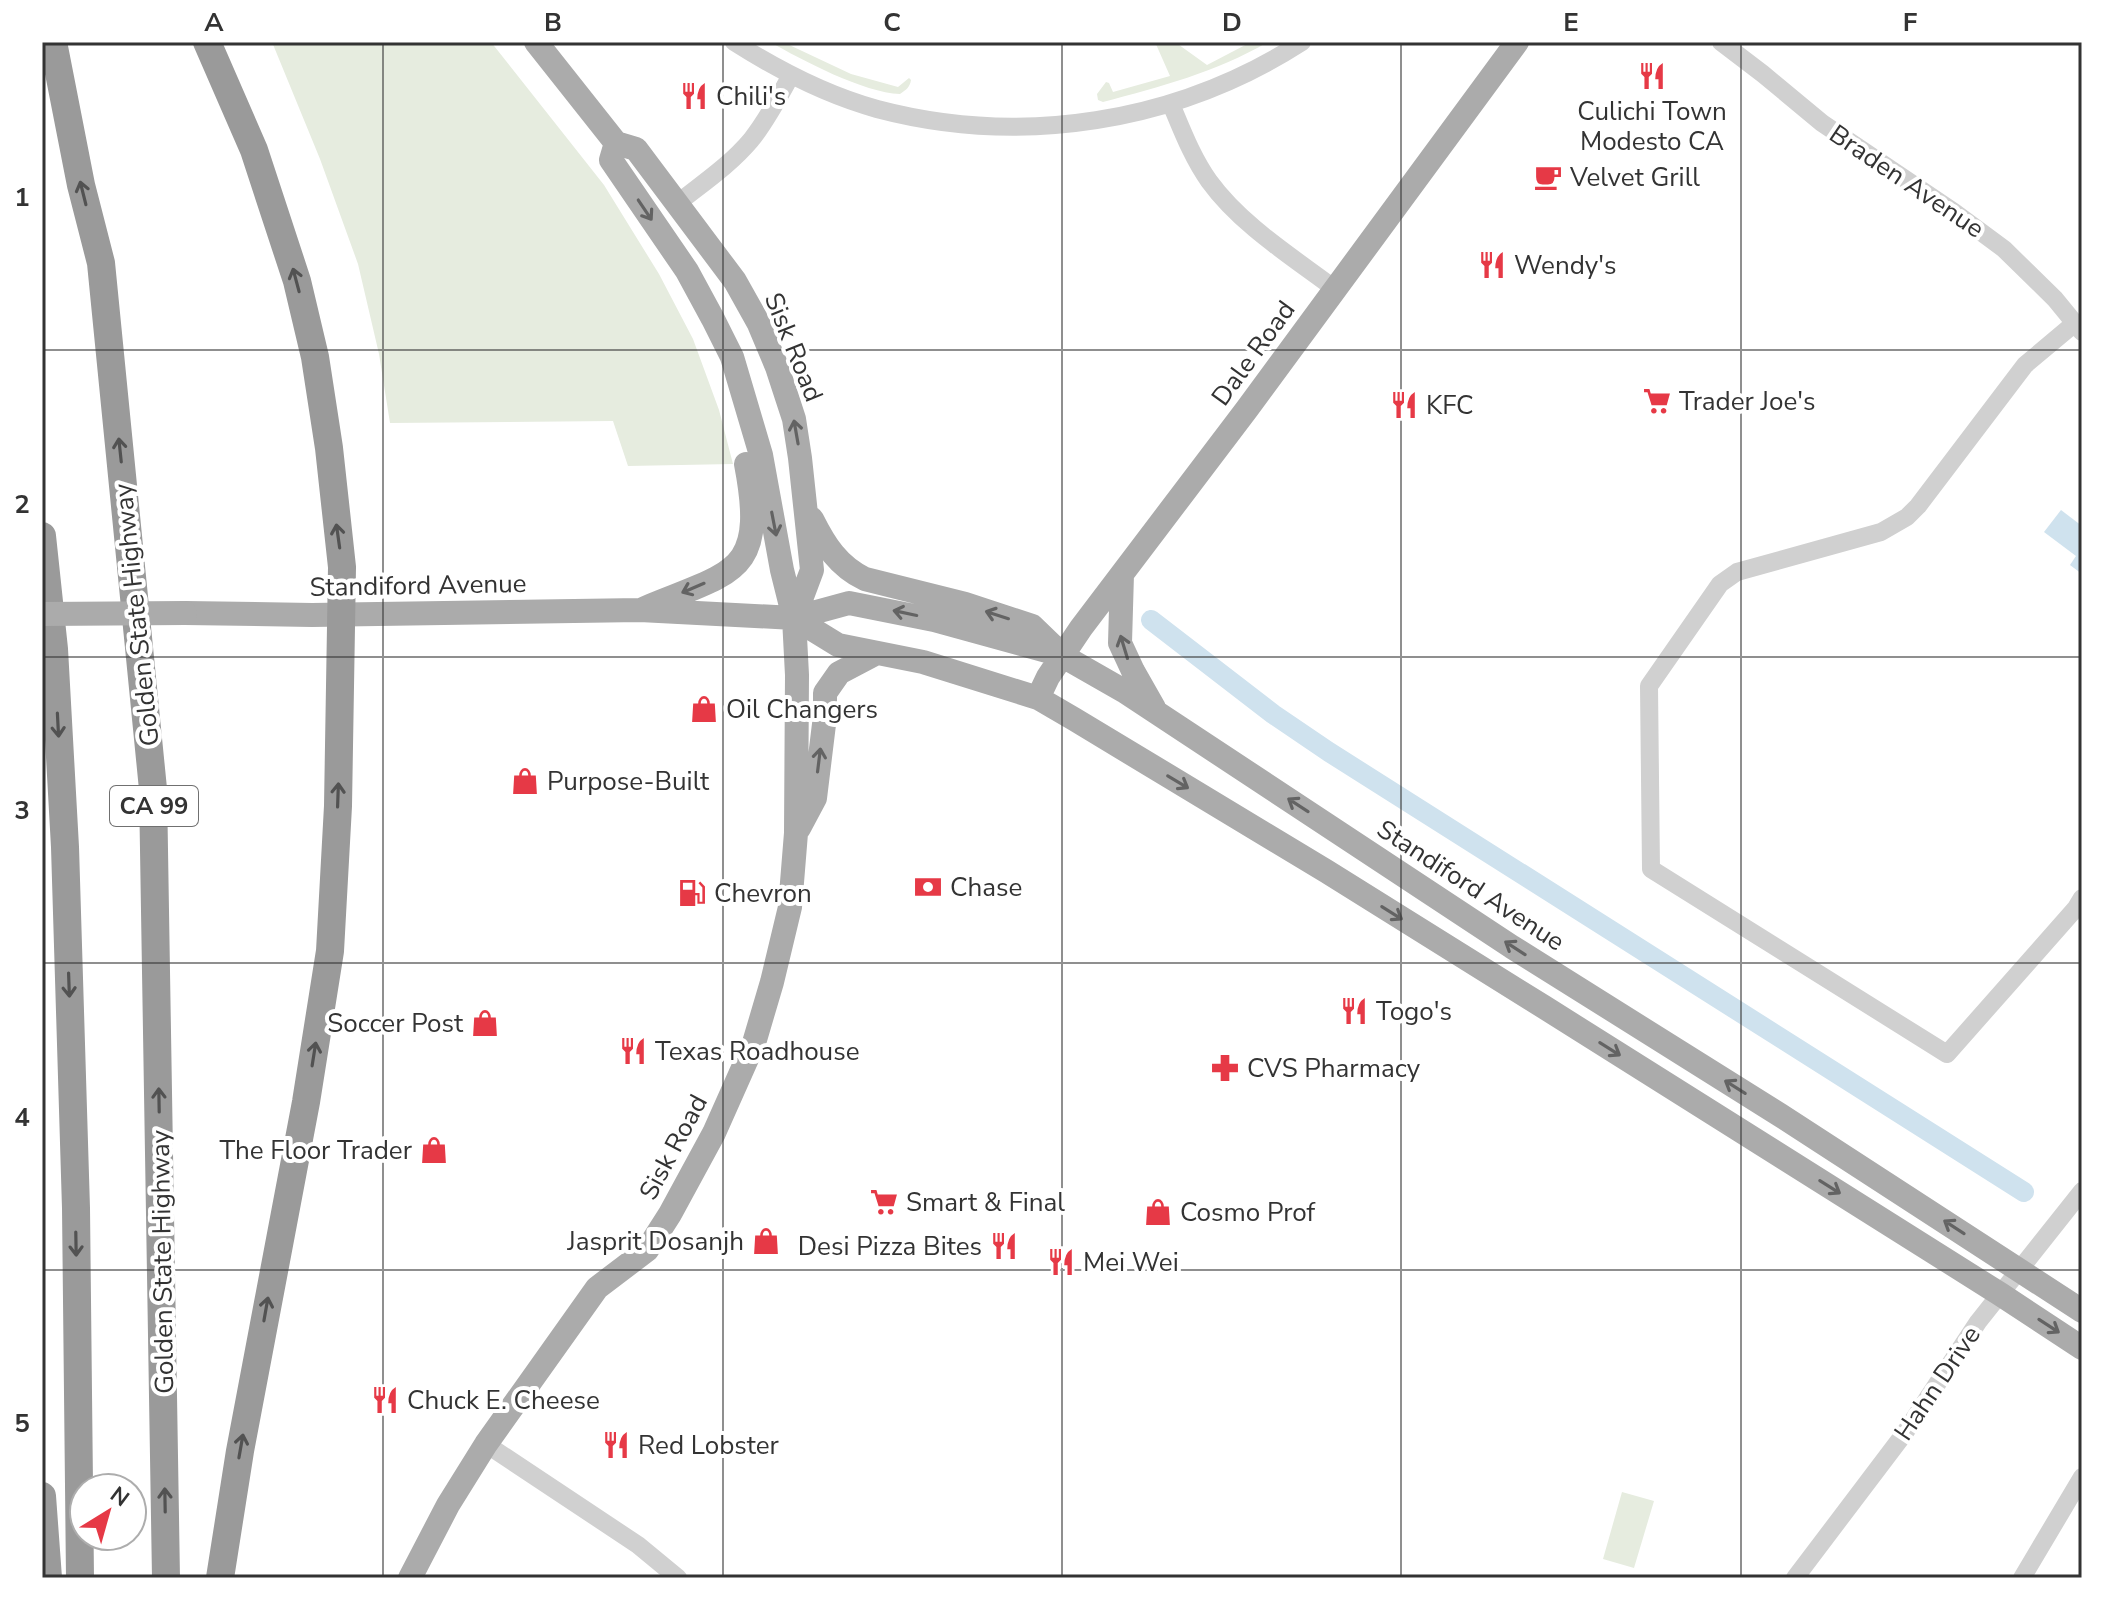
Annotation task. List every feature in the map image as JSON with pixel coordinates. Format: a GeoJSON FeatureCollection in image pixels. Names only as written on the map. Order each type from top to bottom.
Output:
{"type":"FeatureCollection","features":[{"type":"Feature","properties":{"kind":"highway","name":"Golden State Highway"},"geometry":{"type":"LineString","coordinates":[[53,42],[81,185],[101,263],[153,789],[166,1578]]}},
{"type":"Feature","properties":{"kind":"highway"},"geometry":{"type":"LineString","coordinates":[[207,42],[254,150],[297,281],[315,357],[342,567],[338,806],[330,951],[306,1102],[240,1451],[220,1578]]}},
{"type":"Feature","properties":{"kind":"highway"},"geometry":{"type":"LineString","coordinates":[[42,536],[54,649],[65,847],[76,1208],[80,1578]]}},
{"type":"Feature","properties":{"kind":"highway"},"geometry":{"type":"LineString","coordinates":[[42,1496],[48,1578]]}},
{"type":"Feature","properties":{"kind":"main road","name":"Sisk Road"},"geometry":{"type":"LineString","coordinates":[[536,42],[616,143],[636,149],[735,281],[759,324],[794,419],[804,502],[812,570],[794,618]]}},
{"type":"Feature","properties":{"kind":"main road","name":"Dale Road"},"geometry":{"type":"LineString","coordinates":[[1038,698],[1061,655],[1517,42]]}},
{"type":"Feature","properties":{"kind":"main road","name":"Sisk Road"},"geometry":{"type":"LineString","coordinates":[[410,1578],[448,1505],[486,1444],[597,1288],[647,1250],[670,1214],[714,1133],[754,1043],[790,907],[796,833],[797,675],[794,618],[761,455],[732,357],[687,271],[611,160],[616,143]]}},
{"type":"Feature","properties":{"kind":"main road"},"geometry":{"type":"LineString","coordinates":[[640,610],[726,574],[744,557],[752,535],[752,494],[736,421],[687,271]]}},
{"type":"Feature","properties":{"kind":"main road"},"geometry":{"type":"LineString","coordinates":[[804,502],[824,543],[841,565],[850,571],[865,579],[965,604],[1032,626],[1061,655]]}},
{"type":"Feature","properties":{"kind":"main road"},"geometry":{"type":"LineString","coordinates":[[1122,574],[1120,643],[1158,714]]}},
{"type":"Feature","properties":{"kind":"main road","name":"Standiford Avenue"},"geometry":{"type":"LineString","coordinates":[[42,614],[640,610],[794,618],[849,603],[934,620],[1061,655],[1124,691],[1525,955],[1780,1115],[2082,1311]]}},
{"type":"Feature","properties":{"kind":"main road","name":"Standiford Avenue"},"geometry":{"type":"LineString","coordinates":[[794,618],[838,645],[923,662],[1038,698],[1326,871],[2082,1348]]}},
{"type":"Feature","properties":{"kind":"main road"},"geometry":{"type":"LineString","coordinates":[[796,833],[815,798],[825,693],[839,673],[877,653]]}},
{"type":"Feature","properties":{"kind":"street"},"geometry":{"type":"LineString","coordinates":[[734,42],[791,75],[875,108],[925,119],[1005,126],[1061,125],[1171,104],[1236,79],[1302,42]]}},
{"type":"Feature","properties":{"kind":"street","name":"Braden Avenue"},"geometry":{"type":"LineString","coordinates":[[1721,42],[1822,123],[2004,249],[2055,299],[2078,328]]}},
{"type":"Feature","properties":{"kind":"street"},"geometry":{"type":"LineString","coordinates":[[678,203],[740,153],[762,124],[791,75]]}},
{"type":"Feature","properties":{"kind":"street"},"geometry":{"type":"LineString","coordinates":[[1171,104],[1195,159],[1218,192],[1247,222],[1335,289]]}},
{"type":"Feature","properties":{"kind":"street"},"geometry":{"type":"LineString","coordinates":[[2078,328],[2025,365],[1907,517],[1881,532],[1737,572],[1720,584],[1649,686],[1651,869],[1947,1054],[2082,898]]}},
{"type":"Feature","properties":{"kind":"street","name":"Hahn Drive"},"geometry":{"type":"LineString","coordinates":[[1795,1578],[1904,1434],[1978,1322],[2082,1191]]}},
{"type":"Feature","properties":{"kind":"street"},"geometry":{"type":"LineString","coordinates":[[486,1444],[638,1545],[678,1578]]}},
{"type":"Feature","properties":{"kind":"street"},"geometry":{"type":"LineString","coordinates":[[2022,1578],[2082,1477]]}},
{"type":"Feature","properties":{"kind":"shaded area"},"geometry":{"type":"Polygon","coordinates":[[[272,42],[491,42],[604,185],[659,274],[693,339],[719,410],[733,464],[628,466],[613,421],[390,423],[379,354],[358,264],[320,159],[272,42]]]}},
{"type":"Feature","properties":{"kind":"shaded area"},"geometry":{"type":"Polygon","coordinates":[[[770,42],[783,42],[851,74],[898,87],[909,78],[911,80],[900,94],[869,88],[770,42]]]}},
{"type":"Feature","properties":{"kind":"shaded area"},"geometry":{"type":"Polygon","coordinates":[[[1155,42],[1175,42],[1207,65],[1251,42],[1268,42],[1187,78],[1103,102],[1098,100],[1097,94],[1106,82],[1113,92],[1170,76],[1155,42]]]}},
{"type":"Feature","properties":{"kind":"shaded area"},"geometry":{"type":"Polygon","coordinates":[[[1622,1492],[1654,1501],[1634,1568],[1603,1559],[1622,1492]]]}},
{"type":"Feature","properties":{"kind":"water"},"geometry":{"type":"Polygon","coordinates":[[[2061,510],[2082,526],[2082,574],[2070,565],[2076,556],[2044,532],[2061,510]]]}},
{"type":"Feature","properties":{"kind":"waterway"},"geometry":{"type":"LineString","coordinates":[[1151,620],[1273,714],[1329,752],[2024,1192]]}},
{"type":"Feature","properties":{"kind":"place","name":"Culichi Town Modesto CA"},"geometry":{"type":"Point","coordinates":[1652,76]}},
{"type":"Feature","properties":{"kind":"place","name":"Chili's"},"geometry":{"type":"Point","coordinates":[694,96]}},
{"type":"Feature","properties":{"kind":"place","name":"Velvet Grill"},"geometry":{"type":"Point","coordinates":[1548,177]}},
{"type":"Feature","properties":{"kind":"place","name":"Wendy's"},"geometry":{"type":"Point","coordinates":[1492,265]}},
{"type":"Feature","properties":{"kind":"place","name":"Trader Joe's"},"geometry":{"type":"Point","coordinates":[1657,401]}},
{"type":"Feature","properties":{"kind":"place","name":"KFC"},"geometry":{"type":"Point","coordinates":[1404,405]}},
{"type":"Feature","properties":{"kind":"place","name":"Oil Changers"},"geometry":{"type":"Point","coordinates":[704,709]}},
{"type":"Feature","properties":{"kind":"place","name":"Purpose-Built"},"geometry":{"type":"Point","coordinates":[525,781]}},
{"type":"Feature","properties":{"kind":"place","name":"Chase"},"geometry":{"type":"Point","coordinates":[928,887]}},
{"type":"Feature","properties":{"kind":"place","name":"Chevron"},"geometry":{"type":"Point","coordinates":[692,893]}},
{"type":"Feature","properties":{"kind":"place","name":"Togo's"},"geometry":{"type":"Point","coordinates":[1354,1011]}},
{"type":"Feature","properties":{"kind":"place","name":"Soccer Post"},"geometry":{"type":"Point","coordinates":[485,1023]}},
{"type":"Feature","properties":{"kind":"place","name":"Texas Roadhouse"},"geometry":{"type":"Point","coordinates":[633,1051]}},
{"type":"Feature","properties":{"kind":"place","name":"CVS Pharmacy"},"geometry":{"type":"Point","coordinates":[1225,1068]}},
{"type":"Feature","properties":{"kind":"place","name":"The Floor Trader"},"geometry":{"type":"Point","coordinates":[434,1150]}},
{"type":"Feature","properties":{"kind":"place","name":"Smart & Final"},"geometry":{"type":"Point","coordinates":[884,1202]}},
{"type":"Feature","properties":{"kind":"place","name":"Cosmo Prof"},"geometry":{"type":"Point","coordinates":[1158,1212]}},
{"type":"Feature","properties":{"kind":"place","name":"Jasprit Dosanjh"},"geometry":{"type":"Point","coordinates":[766,1241]}},
{"type":"Feature","properties":{"kind":"place","name":"Desi Pizza Bites"},"geometry":{"type":"Point","coordinates":[1004,1246]}},
{"type":"Feature","properties":{"kind":"place","name":"Mei Wei"},"geometry":{"type":"Point","coordinates":[1061,1262]}},
{"type":"Feature","properties":{"kind":"place","name":"Chuck E. Cheese"},"geometry":{"type":"Point","coordinates":[385,1400]}},
{"type":"Feature","properties":{"kind":"place","name":"Red Lobster"},"geometry":{"type":"Point","coordinates":[616,1445]}}]}
